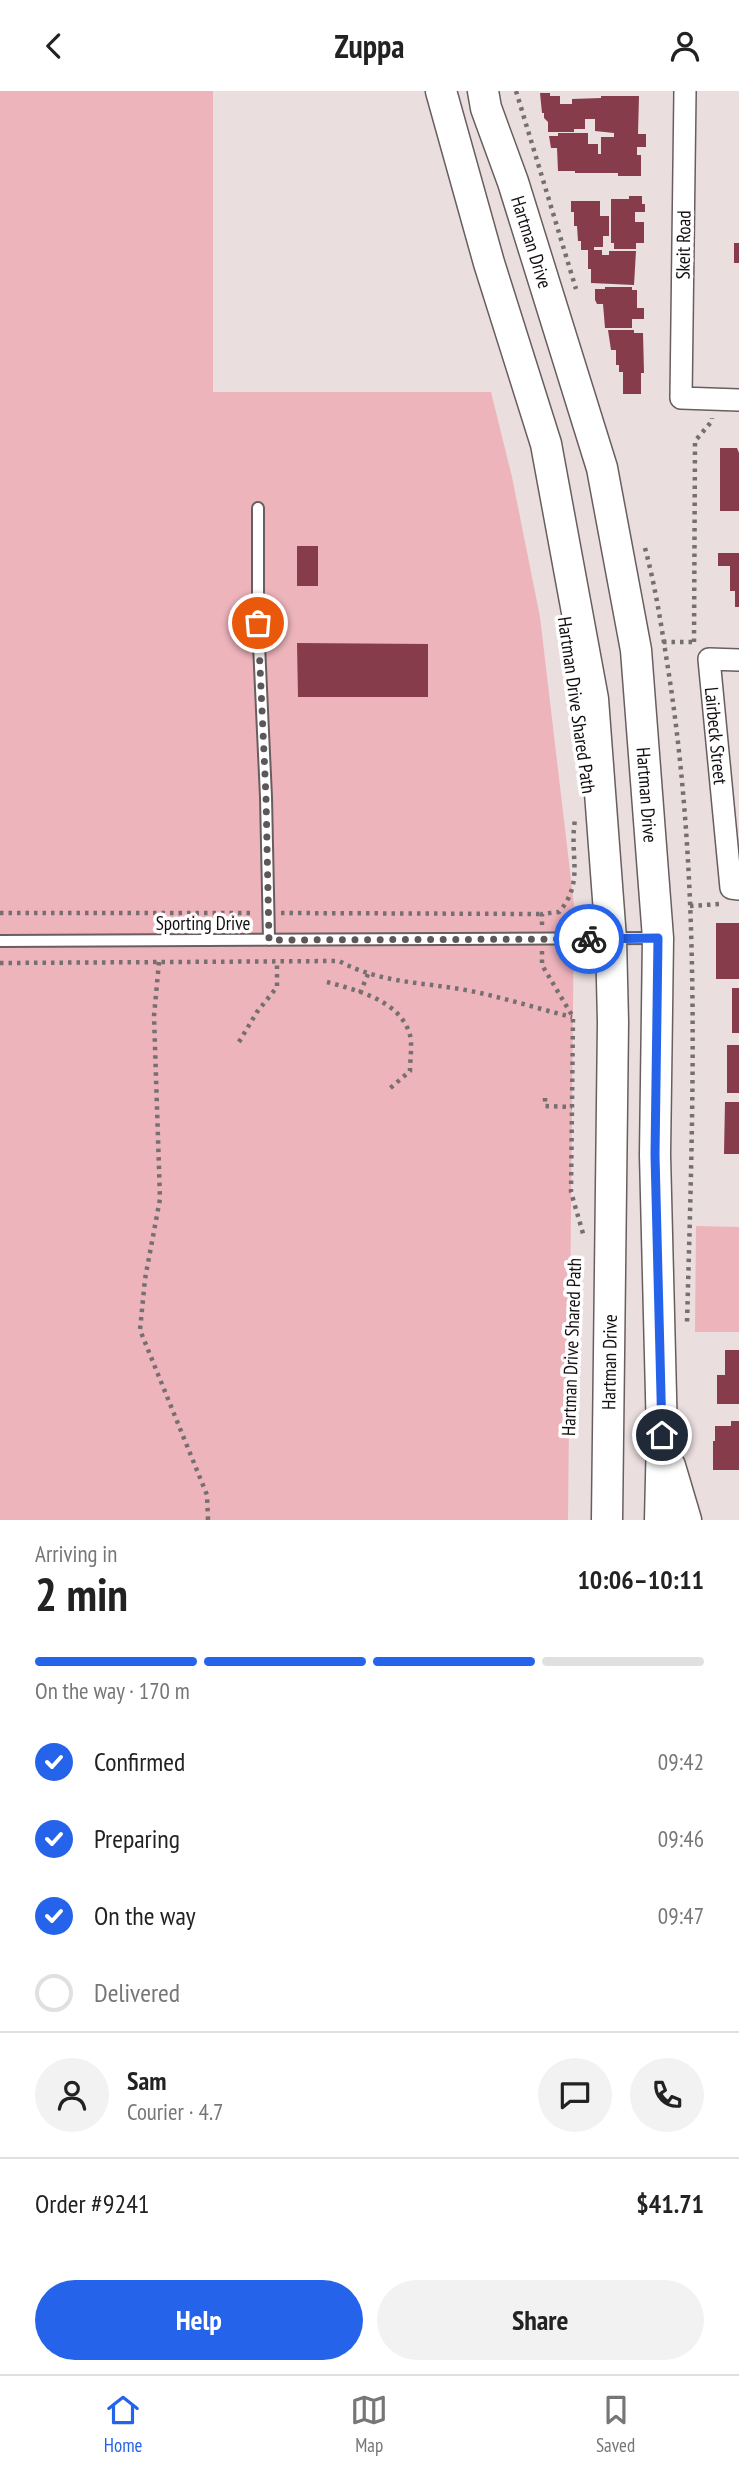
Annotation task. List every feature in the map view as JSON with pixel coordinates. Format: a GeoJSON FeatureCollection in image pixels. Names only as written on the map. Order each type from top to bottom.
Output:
{"type":"FeatureCollection","features":[{"type":"Feature","properties":{"kind":"main road","name":"Hartman Drive"},"geometry":{"type":"LineString","coordinates":[[441,91],[489,263],[546,444],[593,699],[611,939],[613,1036],[607,1520]]}},
{"type":"Feature","properties":{"kind":"main road","name":"Hartman Drive"},"geometry":{"type":"LineString","coordinates":[[483,91],[486,108],[513,182],[602,468],[636,650],[658,938],[655,1155],[662,1435],[660,1520]]}},
{"type":"Feature","properties":{"kind":"main road"},"geometry":{"type":"LineString","coordinates":[[662,1435],[687,1520]]}},
{"type":"Feature","properties":{"kind":"street","name":"Skeit Road"},"geometry":{"type":"LineString","coordinates":[[685,91],[681,398],[712,400]]}},
{"type":"Feature","properties":{"kind":"street"},"geometry":{"type":"LineString","coordinates":[[712,400],[739,400]]}},
{"type":"Feature","properties":{"kind":"street","name":"Lairbeck Street"},"geometry":{"type":"LineString","coordinates":[[733,896],[709,659],[739,660]]}},
{"type":"Feature","properties":{"kind":"lane"},"geometry":{"type":"LineString","coordinates":[[258,508],[258,623],[269,940]]}},
{"type":"Feature","properties":{"kind":"lane","name":"Sporting Drive"},"geometry":{"type":"LineString","coordinates":[[0,941],[658,938]]}},
{"type":"Feature","properties":{"kind":"path"},"geometry":{"type":"LineString","coordinates":[[694,642],[695,441],[712,421],[712,400]]}},
{"type":"Feature","properties":{"kind":"path","name":"Hartman Drive Shared Path"},"geometry":{"type":"LineString","coordinates":[[576,813],[573,842],[575,882],[568,901],[559,912],[542,914],[542,965],[573,1017],[571,1192],[585,1239]]}},
{"type":"Feature","properties":{"kind":"path"},"geometry":{"type":"LineString","coordinates":[[690,906],[733,896]]}},
{"type":"Feature","properties":{"kind":"path"},"geometry":{"type":"LineString","coordinates":[[239,1042],[257,1011],[277,987],[277,961]]}},
{"type":"Feature","properties":{"kind":"path"},"geometry":{"type":"LineString","coordinates":[[0,963],[339,961],[368,974],[473,992],[573,1017]]}},
{"type":"Feature","properties":{"kind":"path"},"geometry":{"type":"LineString","coordinates":[[159,962],[154,1016],[160,1199],[145,1279],[140,1331],[206,1495],[208,1520]]}},
{"type":"Feature","properties":{"kind":"path"},"geometry":{"type":"LineString","coordinates":[[360,993],[368,974]]}},
{"type":"Feature","properties":{"kind":"path"},"geometry":{"type":"LineString","coordinates":[[327,982],[360,993],[396,1010],[410,1033],[410,1070],[387,1091]]}},
{"type":"Feature","properties":{"kind":"path"},"geometry":{"type":"LineString","coordinates":[[545,1098],[545,1106],[572,1107]]}},
{"type":"Feature","properties":{"kind":"shaded area"},"geometry":{"type":"Polygon","coordinates":[[[0,91],[213,91],[213,392],[491,392],[512,477],[540,617],[574,905],[568,1520],[0,1520],[0,91]]]}},
{"type":"Feature","properties":{"kind":"shaded area"},"geometry":{"type":"Polygon","coordinates":[[[696,1226],[739,1227],[739,1332],[695,1332],[696,1226]]]}},
{"type":"Feature","properties":{"kind":"building"},"geometry":{"type":"Polygon","coordinates":[[[540,93],[560,96],[560,104],[572,104],[572,99],[601,96],[639,96],[638,134],[646,134],[646,147],[637,147],[637,155],[641,155],[641,176],[558,171],[557,148],[551,148],[549,136],[558,136],[558,133],[588,133],[588,144],[598,144],[598,154],[601,154],[601,137],[614,137],[614,133],[595,131],[595,119],[585,119],[585,129],[574,129],[574,132],[548,132],[540,93]]]}},
{"type":"Feature","properties":{"kind":"building"},"geometry":{"type":"Polygon","coordinates":[[[629,196],[642,196],[642,204],[645,204],[645,212],[635,212],[635,222],[644,222],[644,243],[636,243],[636,249],[614,249],[614,243],[611,243],[611,199],[629,199],[629,196]]]}},
{"type":"Feature","properties":{"kind":"building"},"geometry":{"type":"Polygon","coordinates":[[[571,201],[600,201],[600,216],[609,216],[609,236],[603,236],[603,247],[594,247],[594,250],[602,250],[602,255],[609,255],[609,251],[636,251],[634,285],[591,283],[588,250],[581,250],[577,226],[574,226],[574,212],[571,212],[571,201]]]}},
{"type":"Feature","properties":{"kind":"building"},"geometry":{"type":"Polygon","coordinates":[[[734,243],[739,243],[739,263],[734,263],[734,243]]]}},
{"type":"Feature","properties":{"kind":"building"},"geometry":{"type":"Polygon","coordinates":[[[632,287],[632,290],[637,290],[637,308],[644,308],[644,319],[632,319],[632,328],[605,328],[603,304],[597,304],[595,289],[632,287]]]}},
{"type":"Feature","properties":{"kind":"building"},"geometry":{"type":"Polygon","coordinates":[[[608,330],[634,330],[634,333],[643,333],[644,373],[641,373],[641,394],[623,394],[623,372],[619,372],[619,365],[616,365],[616,350],[611,350],[608,330]]]}},
{"type":"Feature","properties":{"kind":"building"},"geometry":{"type":"Polygon","coordinates":[[[720,448],[737,448],[739,453],[739,511],[720,511],[720,448]]]}},
{"type":"Feature","properties":{"kind":"building"},"geometry":{"type":"Polygon","coordinates":[[[297,546],[318,546],[318,586],[297,586],[297,546]]]}},
{"type":"Feature","properties":{"kind":"building"},"geometry":{"type":"Polygon","coordinates":[[[718,553],[739,553],[739,607],[735,607],[735,591],[730,591],[730,566],[718,566],[718,553]]]}},
{"type":"Feature","properties":{"kind":"building"},"geometry":{"type":"Polygon","coordinates":[[[297,643],[428,644],[428,697],[298,697],[297,643]]]}},
{"type":"Feature","properties":{"kind":"building"},"geometry":{"type":"Polygon","coordinates":[[[716,923],[739,923],[739,979],[716,979],[716,923]]]}},
{"type":"Feature","properties":{"kind":"building"},"geometry":{"type":"Polygon","coordinates":[[[732,988],[739,988],[739,1033],[732,1033],[732,988]]]}},
{"type":"Feature","properties":{"kind":"building"},"geometry":{"type":"Polygon","coordinates":[[[727,1045],[739,1045],[739,1093],[727,1093],[727,1045]]]}},
{"type":"Feature","properties":{"kind":"building"},"geometry":{"type":"Polygon","coordinates":[[[725,1102],[739,1102],[739,1154],[724,1154],[725,1102]]]}},
{"type":"Feature","properties":{"kind":"building"},"geometry":{"type":"Polygon","coordinates":[[[725,1350],[739,1350],[739,1404],[717,1404],[717,1375],[725,1375],[725,1350]]]}},
{"type":"Feature","properties":{"kind":"building"},"geometry":{"type":"Polygon","coordinates":[[[731,1421],[739,1421],[739,1470],[713,1470],[715,1426],[731,1426],[731,1421]]]}},
{"type":"Feature","properties":{"kind":"way so far"},"geometry":{"type":"LineString","coordinates":[[258,623],[269,940],[589,939]]}},
{"type":"Feature","properties":{"kind":"route"},"geometry":{"type":"LineString","coordinates":[[589,939],[658,938],[655,1155],[662,1435]]}}]}
